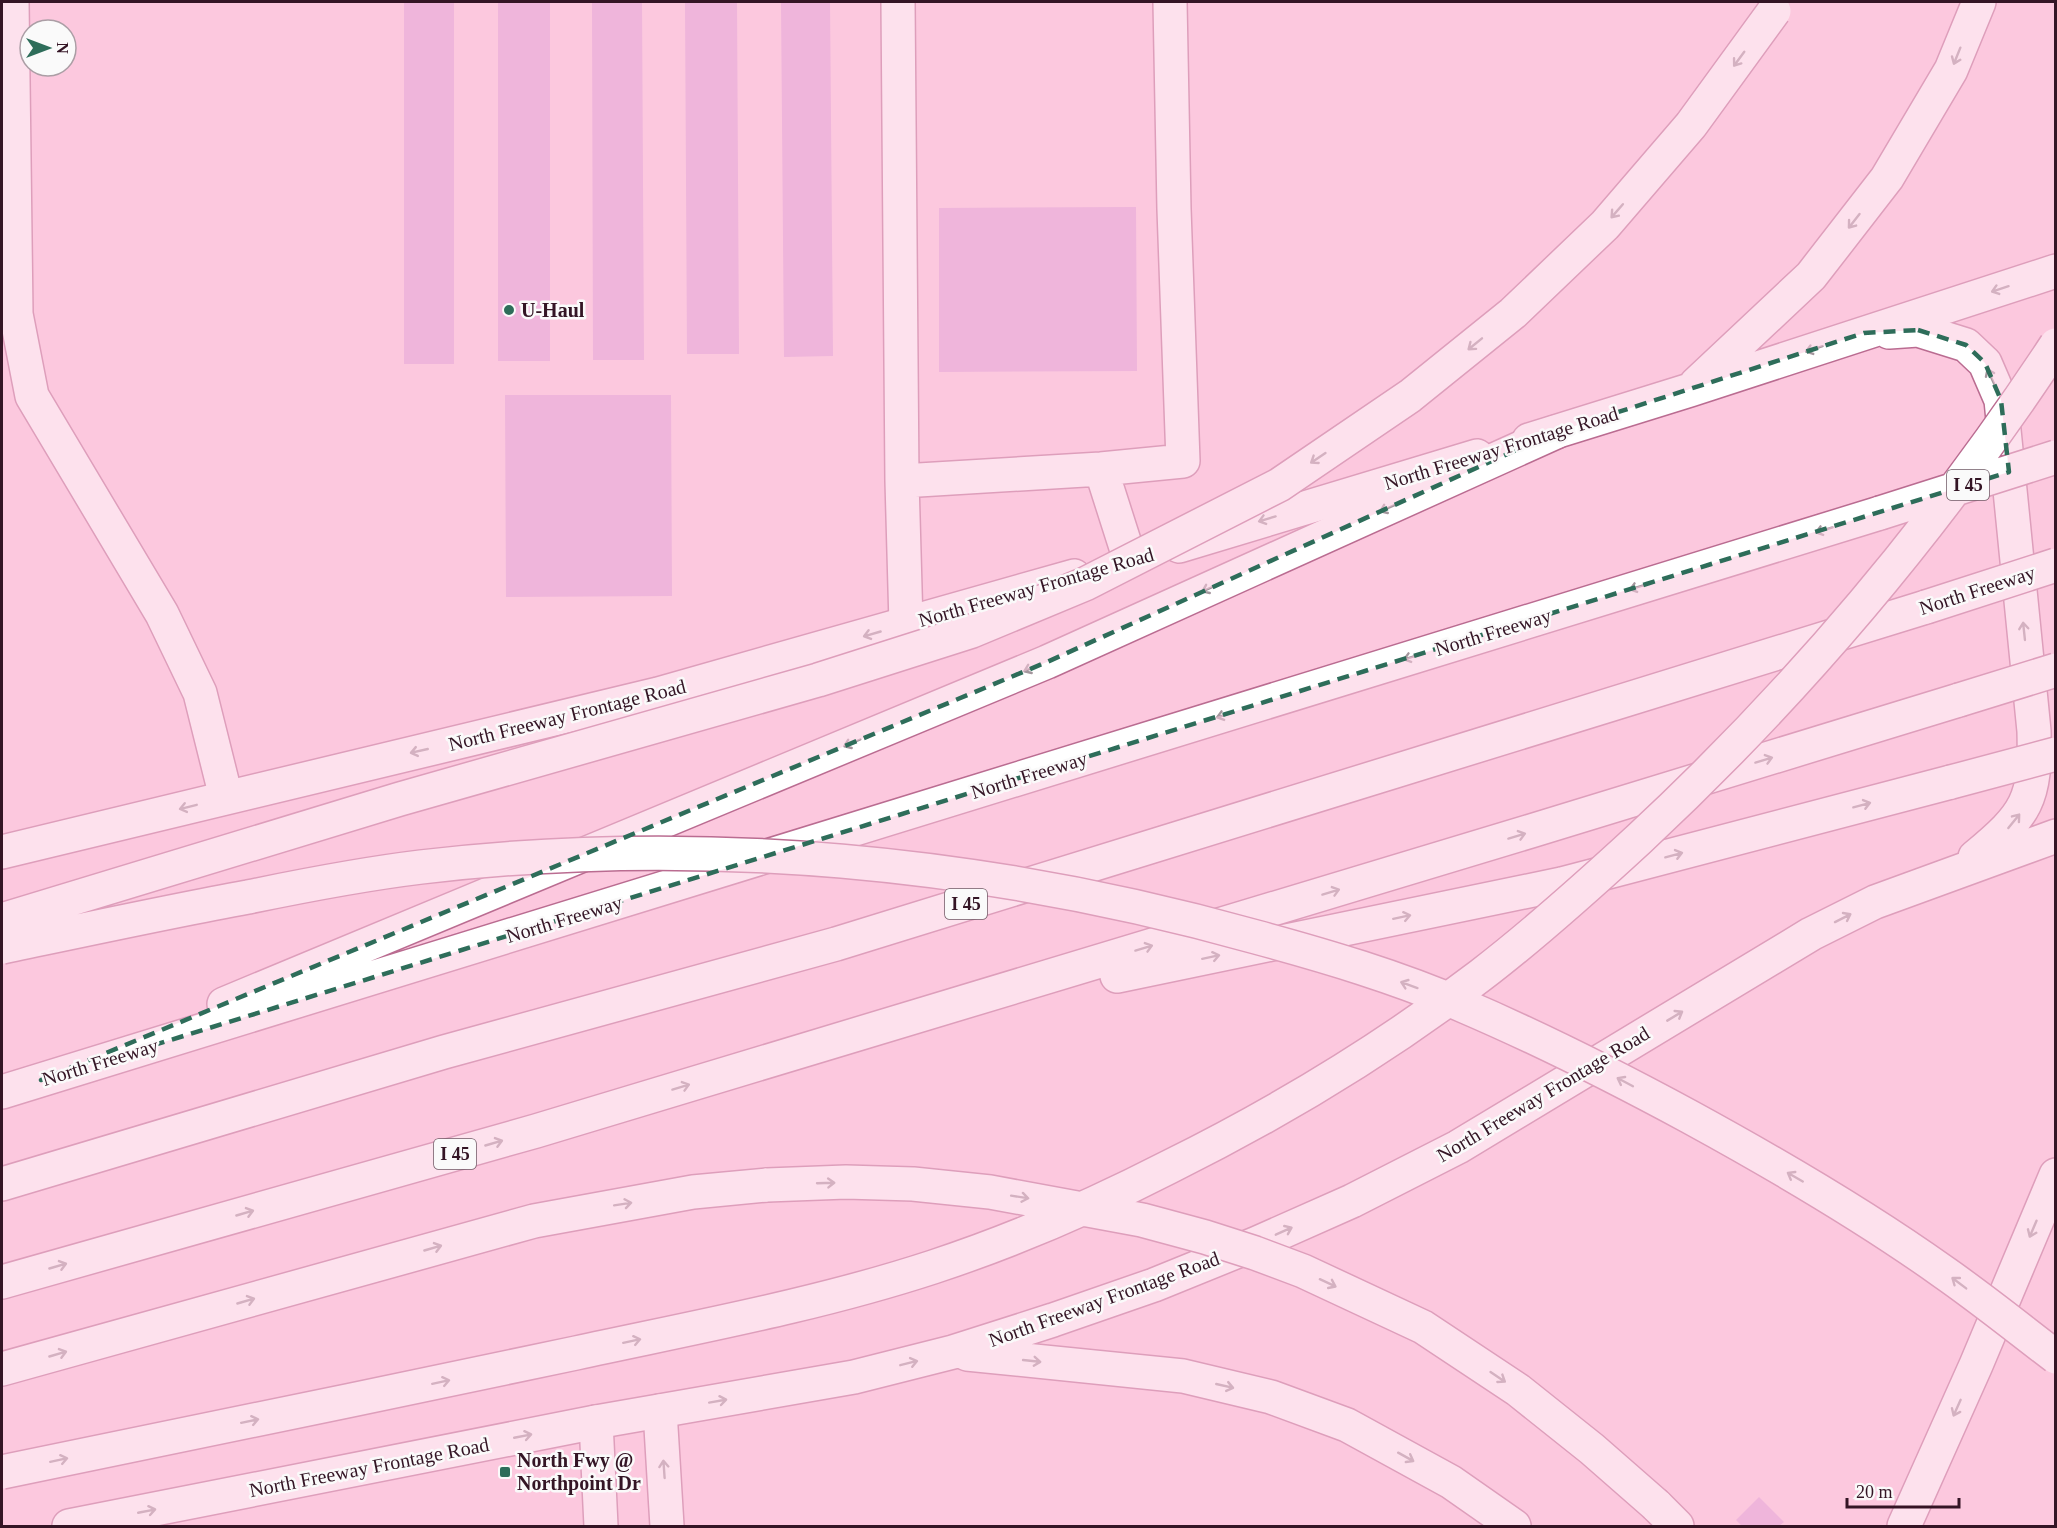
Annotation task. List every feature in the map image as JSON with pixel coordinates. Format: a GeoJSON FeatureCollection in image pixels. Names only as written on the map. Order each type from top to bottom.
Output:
{"type":"FeatureCollection","features":[{"type":"Feature","properties":{"kind":"main road"},"geometry":{"type":"LineString","coordinates":[[12,2],[16,314],[32,396],[162,614],[200,693],[226,797]]}},
{"type":"Feature","properties":{"kind":"main road"},"geometry":{"type":"LineString","coordinates":[[898,2],[902,481],[906,624]]}},
{"type":"Feature","properties":{"kind":"main road"},"geometry":{"type":"LineString","coordinates":[[902,481],[1101,469],[1183,461],[1174,209],[1170,2]]}},
{"type":"Feature","properties":{"kind":"main road"},"geometry":{"type":"LineString","coordinates":[[2,920],[400,799],[818,680],[972,631],[1085,584],[1279,485],[1410,396],[1513,313],[1605,225],[1691,125],[1780,2]]}},
{"type":"Feature","properties":{"kind":"main road"},"geometry":{"type":"LineString","coordinates":[[1690,390],[1811,276],[1887,178],[1951,70],[1979,2]]}},
{"type":"Feature","properties":{"kind":"main road","name":"North Freeway Frontage Road"},"geometry":{"type":"LineString","coordinates":[[2,852],[658,694],[906,624],[1130,560],[1556,432],[2055,271]]}},
{"type":"Feature","properties":{"kind":"main road"},"geometry":{"type":"LineString","coordinates":[[1864,333],[1918,330],[1966,345],[1985,363],[2001,400],[2034,731],[2035,766],[2030,792],[2021,812],[2005,832],[1975,857],[1934,879]]}},
{"type":"Feature","properties":{"kind":"main road"},"geometry":{"type":"LineString","coordinates":[[2,1472],[457,1378],[834,1295],[932,1268],[1042,1228],[1239,1132],[1392,1038],[1482,974],[1574,898],[1683,797],[1776,703],[1916,540],[2019,400],[2055,345]]}},
{"type":"Feature","properties":{"kind":"main road"},"geometry":{"type":"LineString","coordinates":[[40,1080],[1047,662],[1556,432]]}},
{"type":"Feature","properties":{"kind":"main road","name":"North Freeway"},"geometry":{"type":"LineString","coordinates":[[2,1092],[2055,457]]}},
{"type":"Feature","properties":{"kind":"main road"},"geometry":{"type":"LineString","coordinates":[[1101,469],[1130,560]]}},
{"type":"Feature","properties":{"kind":"main road","name":"North Freeway"},"geometry":{"type":"LineString","coordinates":[[2,1184],[444,1052],[836,944],[1926,607],[2055,565]]}},
{"type":"Feature","properties":{"kind":"main road","name":"I 45"},"geometry":{"type":"LineString","coordinates":[[2,1282],[536,1131],[1531,831],[2055,670]]}},
{"type":"Feature","properties":{"kind":"main road"},"geometry":{"type":"LineString","coordinates":[[907,1019],[1562,884],[2055,754]]}},
{"type":"Feature","properties":{"kind":"main road","name":"North Freeway Frontage Road"},"geometry":{"type":"LineString","coordinates":[[69,1527],[596,1422],[854,1377],[953,1352],[1154,1285],[1256,1244],[1352,1201],[1458,1147],[1811,934],[1875,902],[2055,836]]}},
{"type":"Feature","properties":{"kind":"main road"},"geometry":{"type":"LineString","coordinates":[[2,947],[319,883],[409,869],[522,858],[718,852],[830,860],[992,879],[1095,897],[1198,921],[1384,976],[1460,1004],[1605,1071],[1732,1140],[1875,1226],[1942,1271],[2055,1357]]}},
{"type":"Feature","properties":{"kind":"main road"},"geometry":{"type":"LineString","coordinates":[[1904,1527],[1976,1365],[2055,1175]]}},
{"type":"Feature","properties":{"kind":"main road"},"geometry":{"type":"LineString","coordinates":[[2,1369],[534,1221],[693,1192],[767,1185],[846,1182],[913,1184],[990,1192],[1142,1220],[1204,1237],[1303,1271],[1423,1328],[1518,1390],[1592,1449],[1656,1505],[1677,1527]]}},
{"type":"Feature","properties":{"kind":"main road"},"geometry":{"type":"LineString","coordinates":[[953,1352],[1183,1376],[1271,1397],[1347,1425],[1451,1482],[1514,1527]]}},
{"type":"Feature","properties":{"kind":"main road"},"geometry":{"type":"LineString","coordinates":[[660,1411],[667,1527]]}},
{"type":"Feature","properties":{"kind":"main road"},"geometry":{"type":"LineString","coordinates":[[596,1422],[601,1527]]}},
{"type":"Feature","properties":{"kind":"highlighted area"},"geometry":{"type":"Polygon","coordinates":[[[1918,330],[1966,345],[1985,363],[2001,400],[2009,472],[41,1080],[1047,662],[1556,432],[1864,333],[1918,330]]]}},
{"type":"Feature","properties":{"kind":"building"},"geometry":{"type":"Polygon","coordinates":[[[404,2],[454,2],[454,364],[404,364],[404,2]]]}},
{"type":"Feature","properties":{"kind":"building"},"geometry":{"type":"Polygon","coordinates":[[[498,2],[550,2],[550,361],[498,361],[498,2]]]}},
{"type":"Feature","properties":{"kind":"building"},"geometry":{"type":"Polygon","coordinates":[[[592,2],[642,2],[644,360],[593,360],[592,2]]]}},
{"type":"Feature","properties":{"kind":"building"},"geometry":{"type":"Polygon","coordinates":[[[685,2],[737,2],[739,354],[687,354],[685,2]]]}},
{"type":"Feature","properties":{"kind":"building"},"geometry":{"type":"Polygon","coordinates":[[[781,2],[830,2],[833,356],[784,357],[781,2]]]}},
{"type":"Feature","properties":{"kind":"building"},"geometry":{"type":"Polygon","coordinates":[[[1136,207],[1137,371],[939,372],[939,208],[1136,207]]]}},
{"type":"Feature","properties":{"kind":"building"},"geometry":{"type":"Polygon","coordinates":[[[505,395],[671,395],[672,596],[506,597],[505,395]]]}},
{"type":"Feature","properties":{"kind":"building"},"geometry":{"type":"Polygon","coordinates":[[[1759,1497],[1784,1522],[1779,1526],[1742,1526],[1736,1520],[1759,1497]]]}},
{"type":"Feature","properties":{"kind":"place","name":"U-Haul"},"geometry":{"type":"Point","coordinates":[509,310]}},
{"type":"Feature","properties":{"kind":"place","name":"North Fwy @ Northpoint Dr"},"geometry":{"type":"Point","coordinates":[505,1472]}}]}
